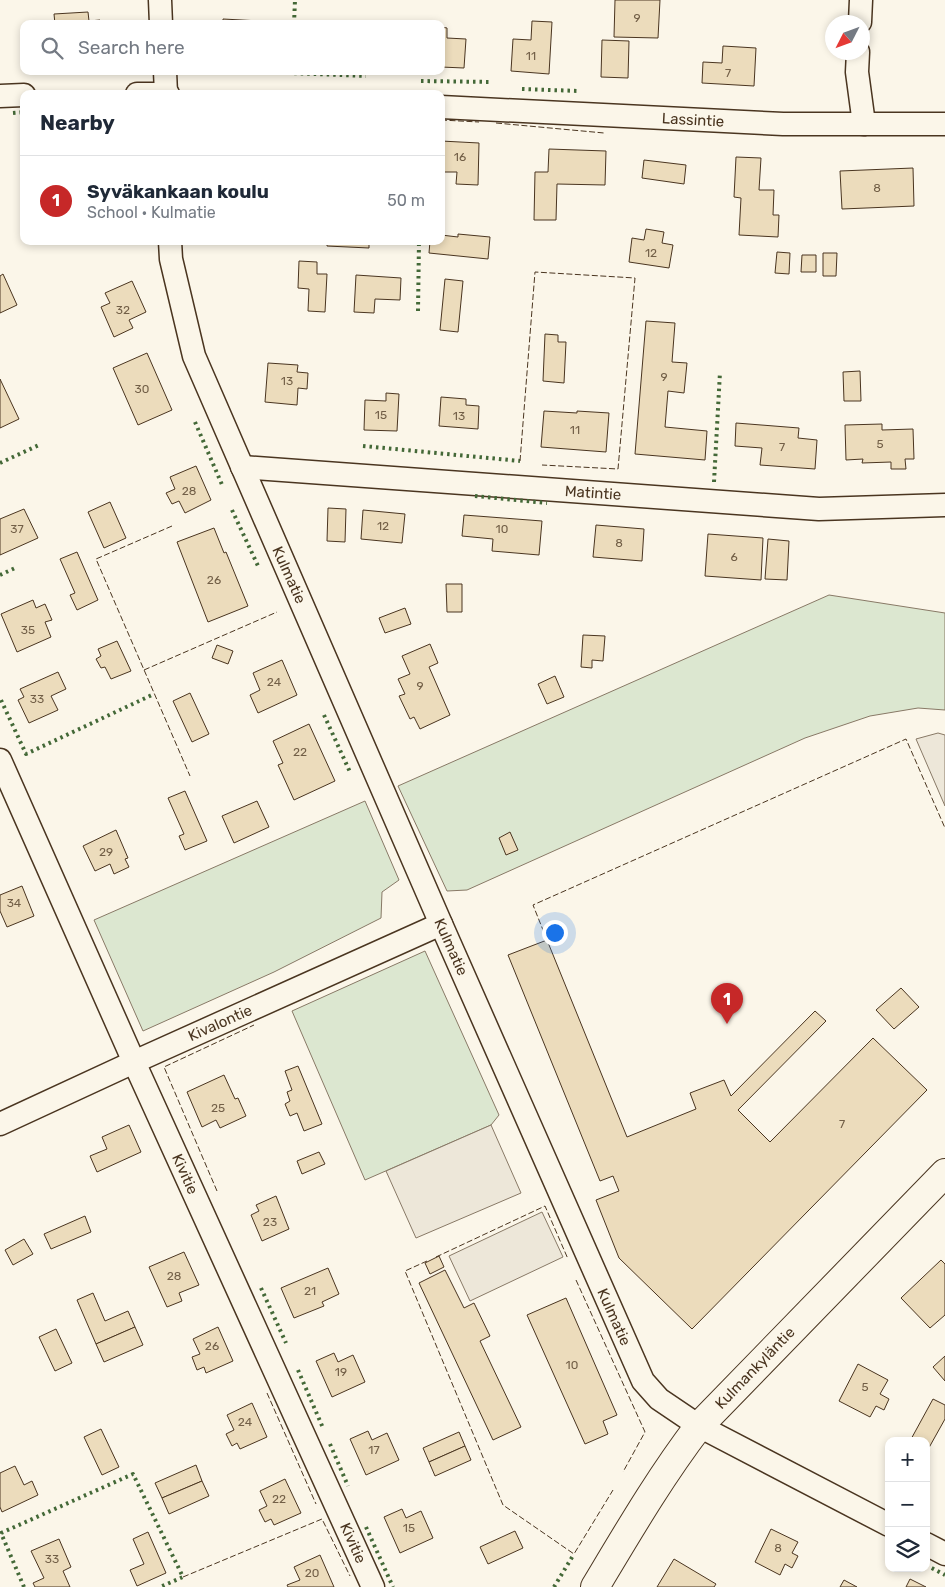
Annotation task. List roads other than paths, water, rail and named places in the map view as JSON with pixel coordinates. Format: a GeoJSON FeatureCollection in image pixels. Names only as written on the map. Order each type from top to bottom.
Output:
{"type":"FeatureCollection","features":[{"type":"Feature","properties":{"kind":"street"},"geometry":{"type":"LineString","coordinates":[[160,0],[161,20]]}},
{"type":"Feature","properties":{"kind":"street"},"geometry":{"type":"LineString","coordinates":[[860,15],[861,0]]}},
{"type":"Feature","properties":{"kind":"street"},"geometry":{"type":"LineString","coordinates":[[858,60],[858,80],[864,124]]}},
{"type":"Feature","properties":{"kind":"street"},"geometry":{"type":"LineString","coordinates":[[165,75],[167,90]]}},
{"type":"Feature","properties":{"kind":"street"},"geometry":{"type":"LineString","coordinates":[[0,96],[20,95]]}},
{"type":"Feature","properties":{"kind":"street","name":"Lassintie"},"geometry":{"type":"LineString","coordinates":[[445,107],[782,124],[945,124]]}},
{"type":"Feature","properties":{"kind":"street","name":"Kulmatie"},"geometry":{"type":"LineString","coordinates":[[170,245],[171,259],[194,356],[637,1370],[646,1385],[660,1399],[699,1426],[885,1523]]}},
{"type":"Feature","properties":{"kind":"street","name":"Matintie"},"geometry":{"type":"LineString","coordinates":[[242,467],[819,509],[945,505]]}},
{"type":"Feature","properties":{"kind":"street","name":"Kivitie"},"geometry":{"type":"LineString","coordinates":[[0,760],[134,1062],[373,1587]]}},
{"type":"Feature","properties":{"kind":"street","name":"Kivalontie"},"geometry":{"type":"LineString","coordinates":[[0,1124],[441,924]]}},
{"type":"Feature","properties":{"kind":"street","name":"Kulmankyläntie"},"geometry":{"type":"LineString","coordinates":[[595,1587],[651,1493],[699,1426],[945,1173]]}},
{"type":"Feature","properties":{"kind":"street"},"geometry":{"type":"LineString","coordinates":[[930,1546],[945,1554]]}},
{"type":"Feature","properties":{"kind":"place","name":"Syväkankaan koulu"},"geometry":{"type":"Point","coordinates":[727,1024]}}]}
